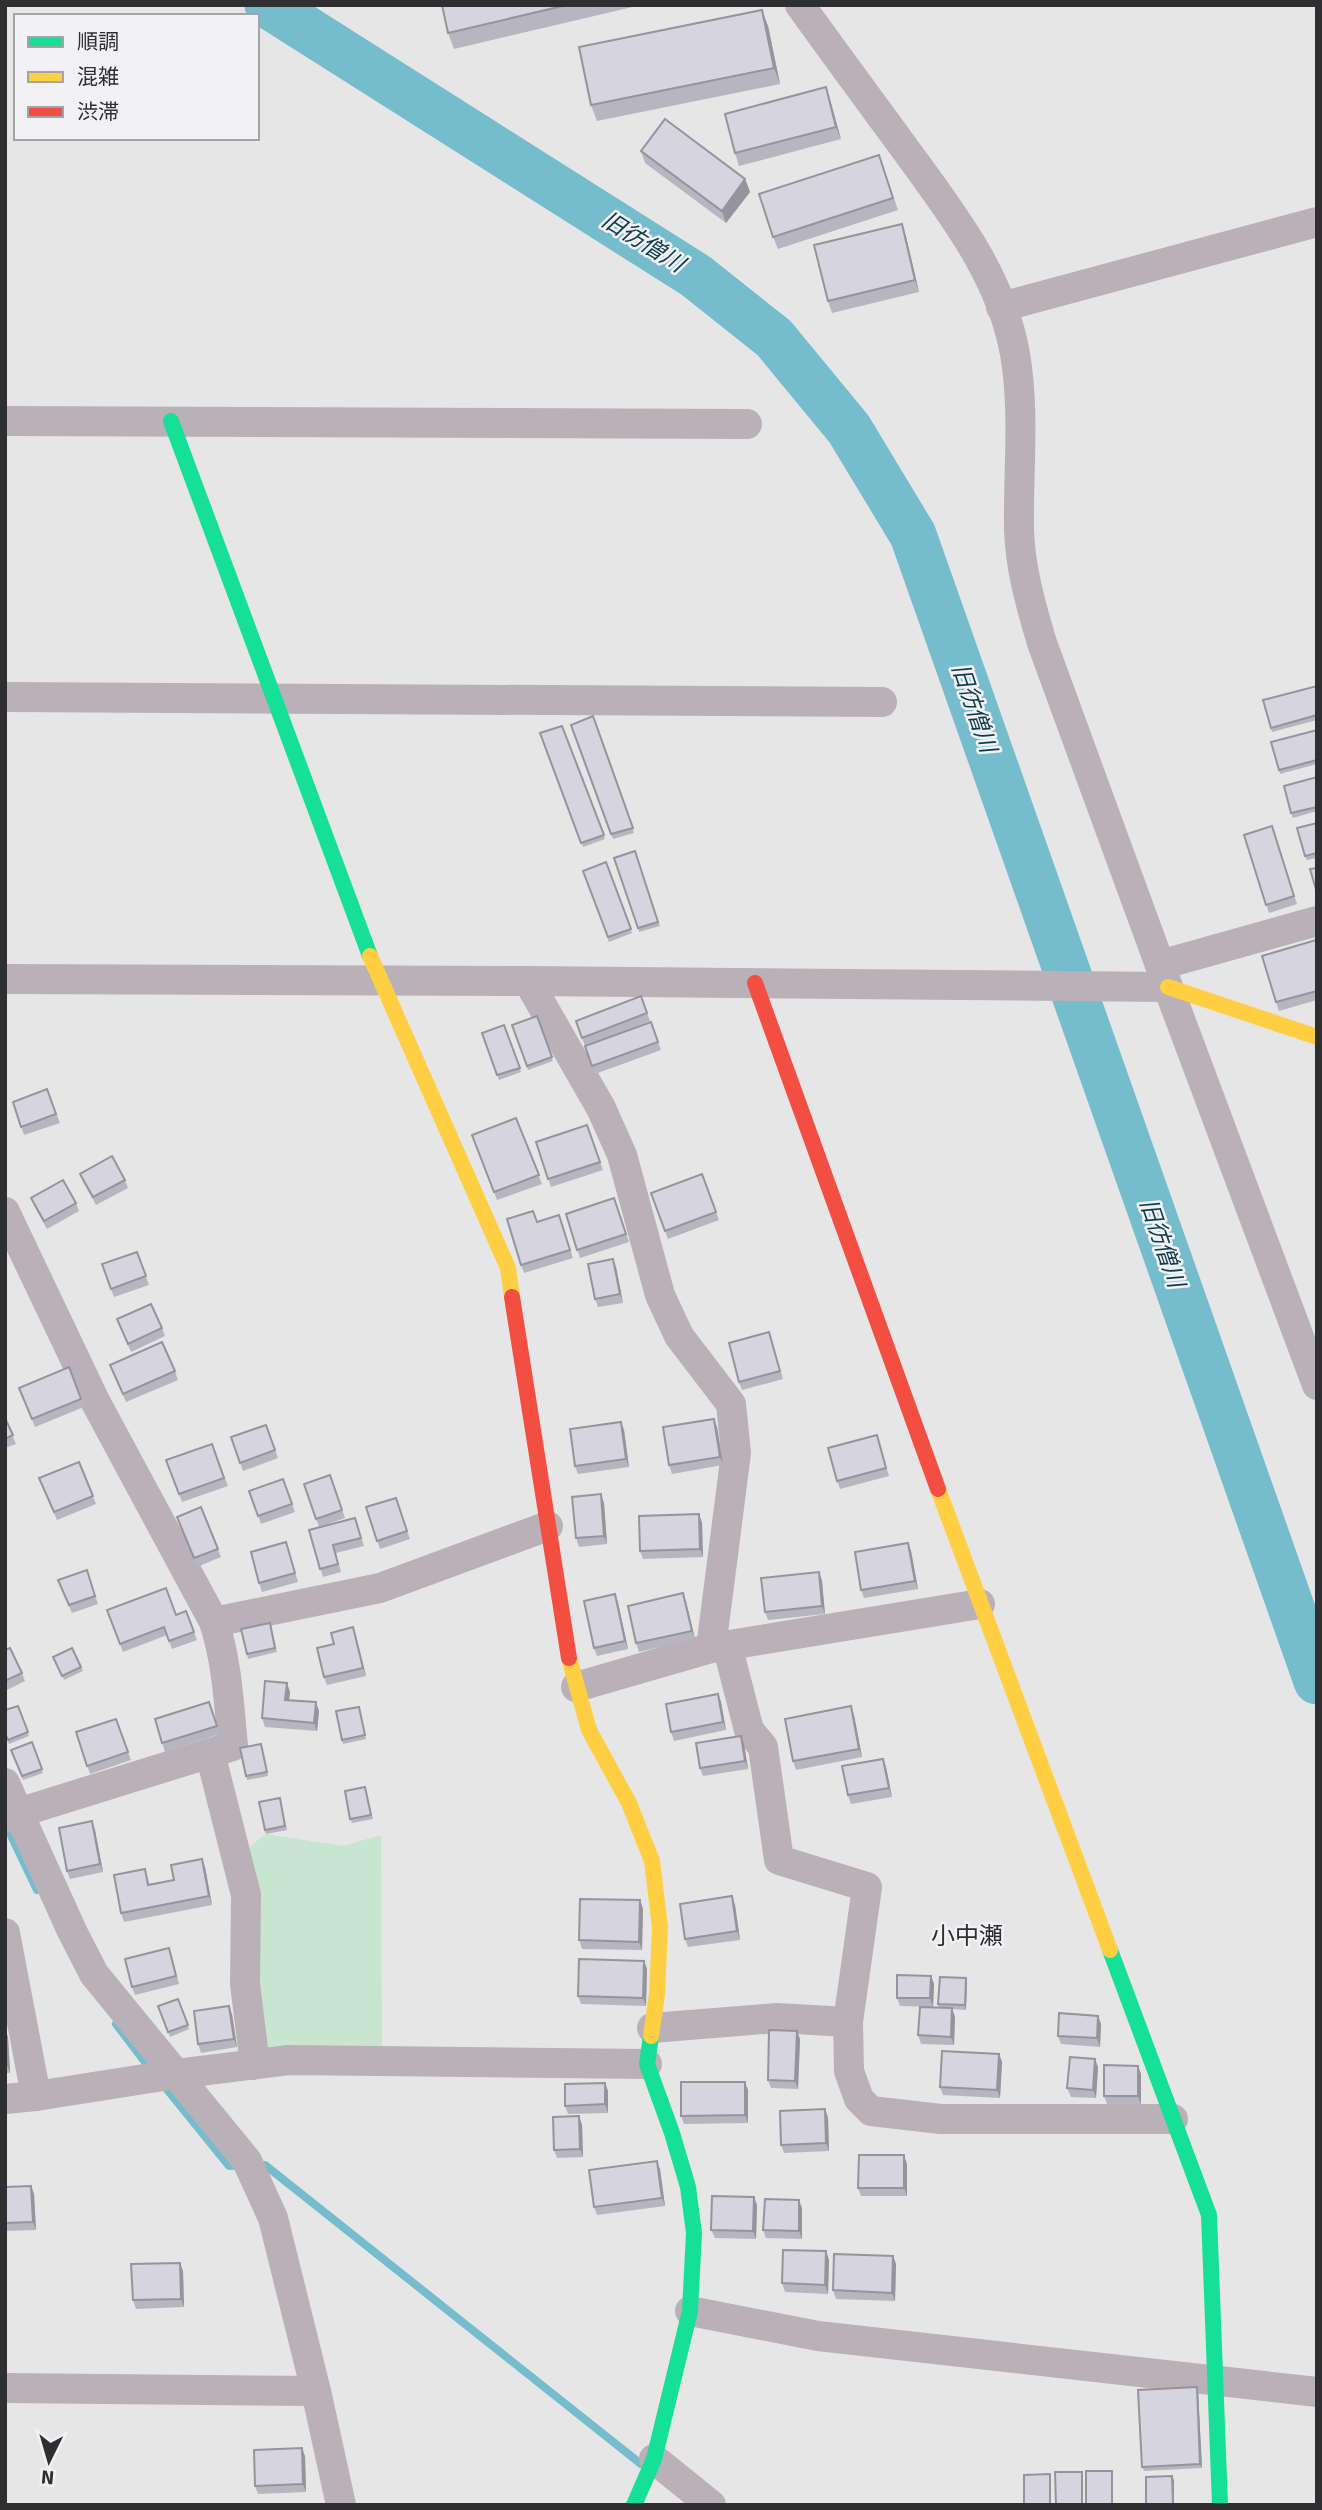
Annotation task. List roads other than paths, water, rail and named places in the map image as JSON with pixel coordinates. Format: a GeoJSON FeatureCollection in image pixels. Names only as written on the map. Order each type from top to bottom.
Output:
{"type":"FeatureCollection","features":[{"type":"Feature","properties":{"kind":"street"},"geometry":{"type":"LineString","coordinates":[[800,5],[943,201],[978,254],[1001,307],[1015,355],[1019,399],[1019,532],[1027,591],[1042,643],[1315,1376]]}},
{"type":"Feature","properties":{"kind":"street"},"geometry":{"type":"LineString","coordinates":[[1001,307],[1317,222]]}},
{"type":"Feature","properties":{"kind":"street"},"geometry":{"type":"LineString","coordinates":[[5,421],[747,424]]}},
{"type":"Feature","properties":{"kind":"street"},"geometry":{"type":"LineString","coordinates":[[171,421],[379,980],[508,1268],[570,1666],[589,1730],[629,1803],[652,1861],[660,1927],[657,1994],[647,2063],[688,2187],[694,2233],[690,2311],[654,2459],[635,2505]]}},
{"type":"Feature","properties":{"kind":"street"},"geometry":{"type":"LineString","coordinates":[[5,697],[882,702]]}},
{"type":"Feature","properties":{"kind":"street"},"geometry":{"type":"LineString","coordinates":[[5,979],[755,983],[1164,976],[1317,921]]}},
{"type":"Feature","properties":{"kind":"street"},"geometry":{"type":"LineString","coordinates":[[1164,976],[1317,1037]]}},
{"type":"Feature","properties":{"kind":"street"},"geometry":{"type":"LineString","coordinates":[[528,981],[601,1108],[622,1155],[660,1295],[678,1336],[732,1404],[736,1453],[719,1647],[748,1730],[762,1747],[779,1860],[867,1887],[848,2022],[849,2071],[859,2099],[871,2111],[941,2119],[1173,2119]]}},
{"type":"Feature","properties":{"kind":"street"},"geometry":{"type":"LineString","coordinates":[[755,983],[980,1604],[1209,2216],[1220,2505]]}},
{"type":"Feature","properties":{"kind":"street"},"geometry":{"type":"LineString","coordinates":[[6,1215],[96,1401],[214,1622],[227,1688],[233,1746],[12,1816]]}},
{"type":"Feature","properties":{"kind":"street"},"geometry":{"type":"LineString","coordinates":[[214,1622],[380,1588],[548,1526]]}},
{"type":"Feature","properties":{"kind":"street"},"geometry":{"type":"LineString","coordinates":[[576,1687],[719,1647],[980,1604]]}},
{"type":"Feature","properties":{"kind":"street"},"geometry":{"type":"LineString","coordinates":[[210,1753],[246,1895],[245,1984],[253,2065]]}},
{"type":"Feature","properties":{"kind":"street"},"geometry":{"type":"LineString","coordinates":[[5,1783],[12,1816],[94,1974],[247,2161],[273,2218],[316,2390],[341,2505]]}},
{"type":"Feature","properties":{"kind":"street"},"geometry":{"type":"LineString","coordinates":[[5,1933],[10,1983],[36,2096]]}},
{"type":"Feature","properties":{"kind":"street"},"geometry":{"type":"LineString","coordinates":[[652,2028],[777,2018],[848,2022]]}},
{"type":"Feature","properties":{"kind":"street"},"geometry":{"type":"LineString","coordinates":[[5,2099],[289,2060],[647,2063]]}},
{"type":"Feature","properties":{"kind":"street"},"geometry":{"type":"LineString","coordinates":[[690,2311],[818,2336],[1317,2392]]}},
{"type":"Feature","properties":{"kind":"street"},"geometry":{"type":"LineString","coordinates":[[5,2388],[316,2390]]}},
{"type":"Feature","properties":{"kind":"street"},"geometry":{"type":"LineString","coordinates":[[654,2459],[710,2505]]}},
{"type":"Feature","properties":{"kind":"waterway","name":"旧彷僧川"},"geometry":{"type":"LineString","coordinates":[[268,5],[696,276],[774,338],[849,429],[913,535],[1317,1681]]}},
{"type":"Feature","properties":{"kind":"waterway"},"geometry":{"type":"LineString","coordinates":[[5,1823],[37,1890]]}},
{"type":"Feature","properties":{"kind":"waterway"},"geometry":{"type":"LineString","coordinates":[[116,2024],[151,2070]]}},
{"type":"Feature","properties":{"kind":"waterway"},"geometry":{"type":"LineString","coordinates":[[161,2082],[229,2166],[242,2165]]}},
{"type":"Feature","properties":{"kind":"waterway"},"geometry":{"type":"LineString","coordinates":[[258,2165],[265,2165],[641,2464]]}},
{"type":"Feature","properties":{"kind":"district","name":"小中瀬"},"geometry":{"type":"Point","coordinates":[967,1936]}}]}
